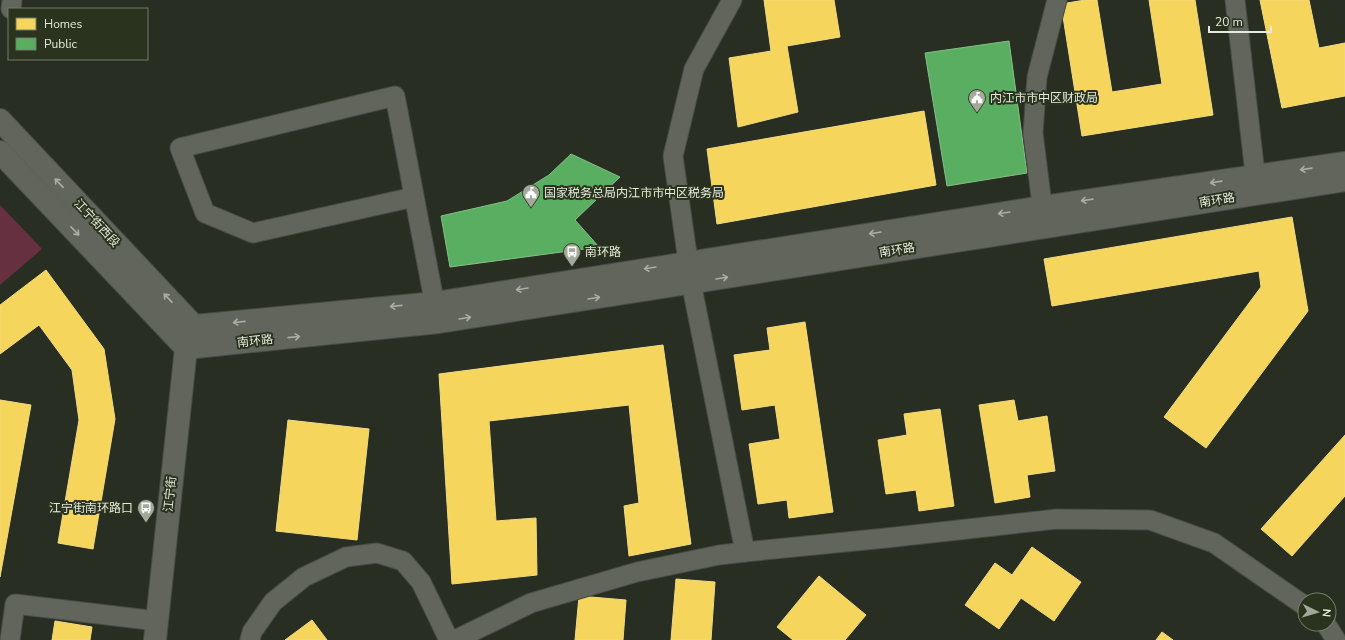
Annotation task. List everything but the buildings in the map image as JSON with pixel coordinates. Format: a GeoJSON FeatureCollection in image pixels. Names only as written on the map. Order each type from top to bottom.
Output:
{"type":"FeatureCollection","features":[{"type":"Feature","properties":{"kind":"main road","name":"江宁街西段"},"geometry":{"type":"LineString","coordinates":[[0,120],[194,326]]}},
{"type":"Feature","properties":{"kind":"main road","name":"江宁街西段"},"geometry":{"type":"LineString","coordinates":[[0,152],[186,348]]}},
{"type":"Feature","properties":{"kind":"main road","name":"南环路"},"geometry":{"type":"LineString","coordinates":[[186,348],[437,312],[1256,185],[1345,163]]}},
{"type":"Feature","properties":{"kind":"main road","name":"南环路"},"geometry":{"type":"LineString","coordinates":[[1256,185],[1345,180]]}},
{"type":"Feature","properties":{"kind":"main road","name":"南环路"},"geometry":{"type":"LineString","coordinates":[[194,326],[437,312]]}},
{"type":"Feature","properties":{"kind":"main road","name":"江宁街"},"geometry":{"type":"LineString","coordinates":[[156,630],[186,348],[194,326]]}},
{"type":"Feature","properties":{"kind":"street"},"geometry":{"type":"LineString","coordinates":[[732,0],[694,69],[673,156],[690,272],[745,552]]}},
{"type":"Feature","properties":{"kind":"street"},"geometry":{"type":"LineString","coordinates":[[1044,217],[1034,133],[1037,77],[1057,0]]}},
{"type":"Feature","properties":{"kind":"street"},"geometry":{"type":"LineString","coordinates":[[1235,0],[1256,185]]}},
{"type":"Feature","properties":{"kind":"street"},"geometry":{"type":"LineString","coordinates":[[414,197],[253,233],[205,213],[180,148],[395,96],[437,312]]}},
{"type":"Feature","properties":{"kind":"street"},"geometry":{"type":"LineString","coordinates":[[455,640],[531,603],[637,572],[719,555],[1057,519],[1150,520],[1214,544],[1297,601]]}},
{"type":"Feature","properties":{"kind":"street"},"geometry":{"type":"LineString","coordinates":[[250,640],[252,632],[273,602],[304,577],[346,557],[377,554],[403,560],[420,582],[449,640]]}},
{"type":"Feature","properties":{"kind":"street"},"geometry":{"type":"LineString","coordinates":[[10,640],[16,604],[156,630]]}},
{"type":"Feature","properties":{"kind":"shaded area"},"geometry":{"type":"Polygon","coordinates":[[[0,205],[42,249],[0,285],[0,205]]]}},
{"type":"Feature","properties":{"kind":"place","name":"内江市市中区财政局"},"geometry":{"type":"Point","coordinates":[977,113]}},
{"type":"Feature","properties":{"kind":"place","name":"国家税务总局内江市市中区税务局"},"geometry":{"type":"Point","coordinates":[531,208]}},
{"type":"Feature","properties":{"kind":"place","name":"南环路"},"geometry":{"type":"Point","coordinates":[572,267]}},
{"type":"Feature","properties":{"kind":"place","name":"江宁街南环路口"},"geometry":{"type":"Point","coordinates":[146,523]}}]}
